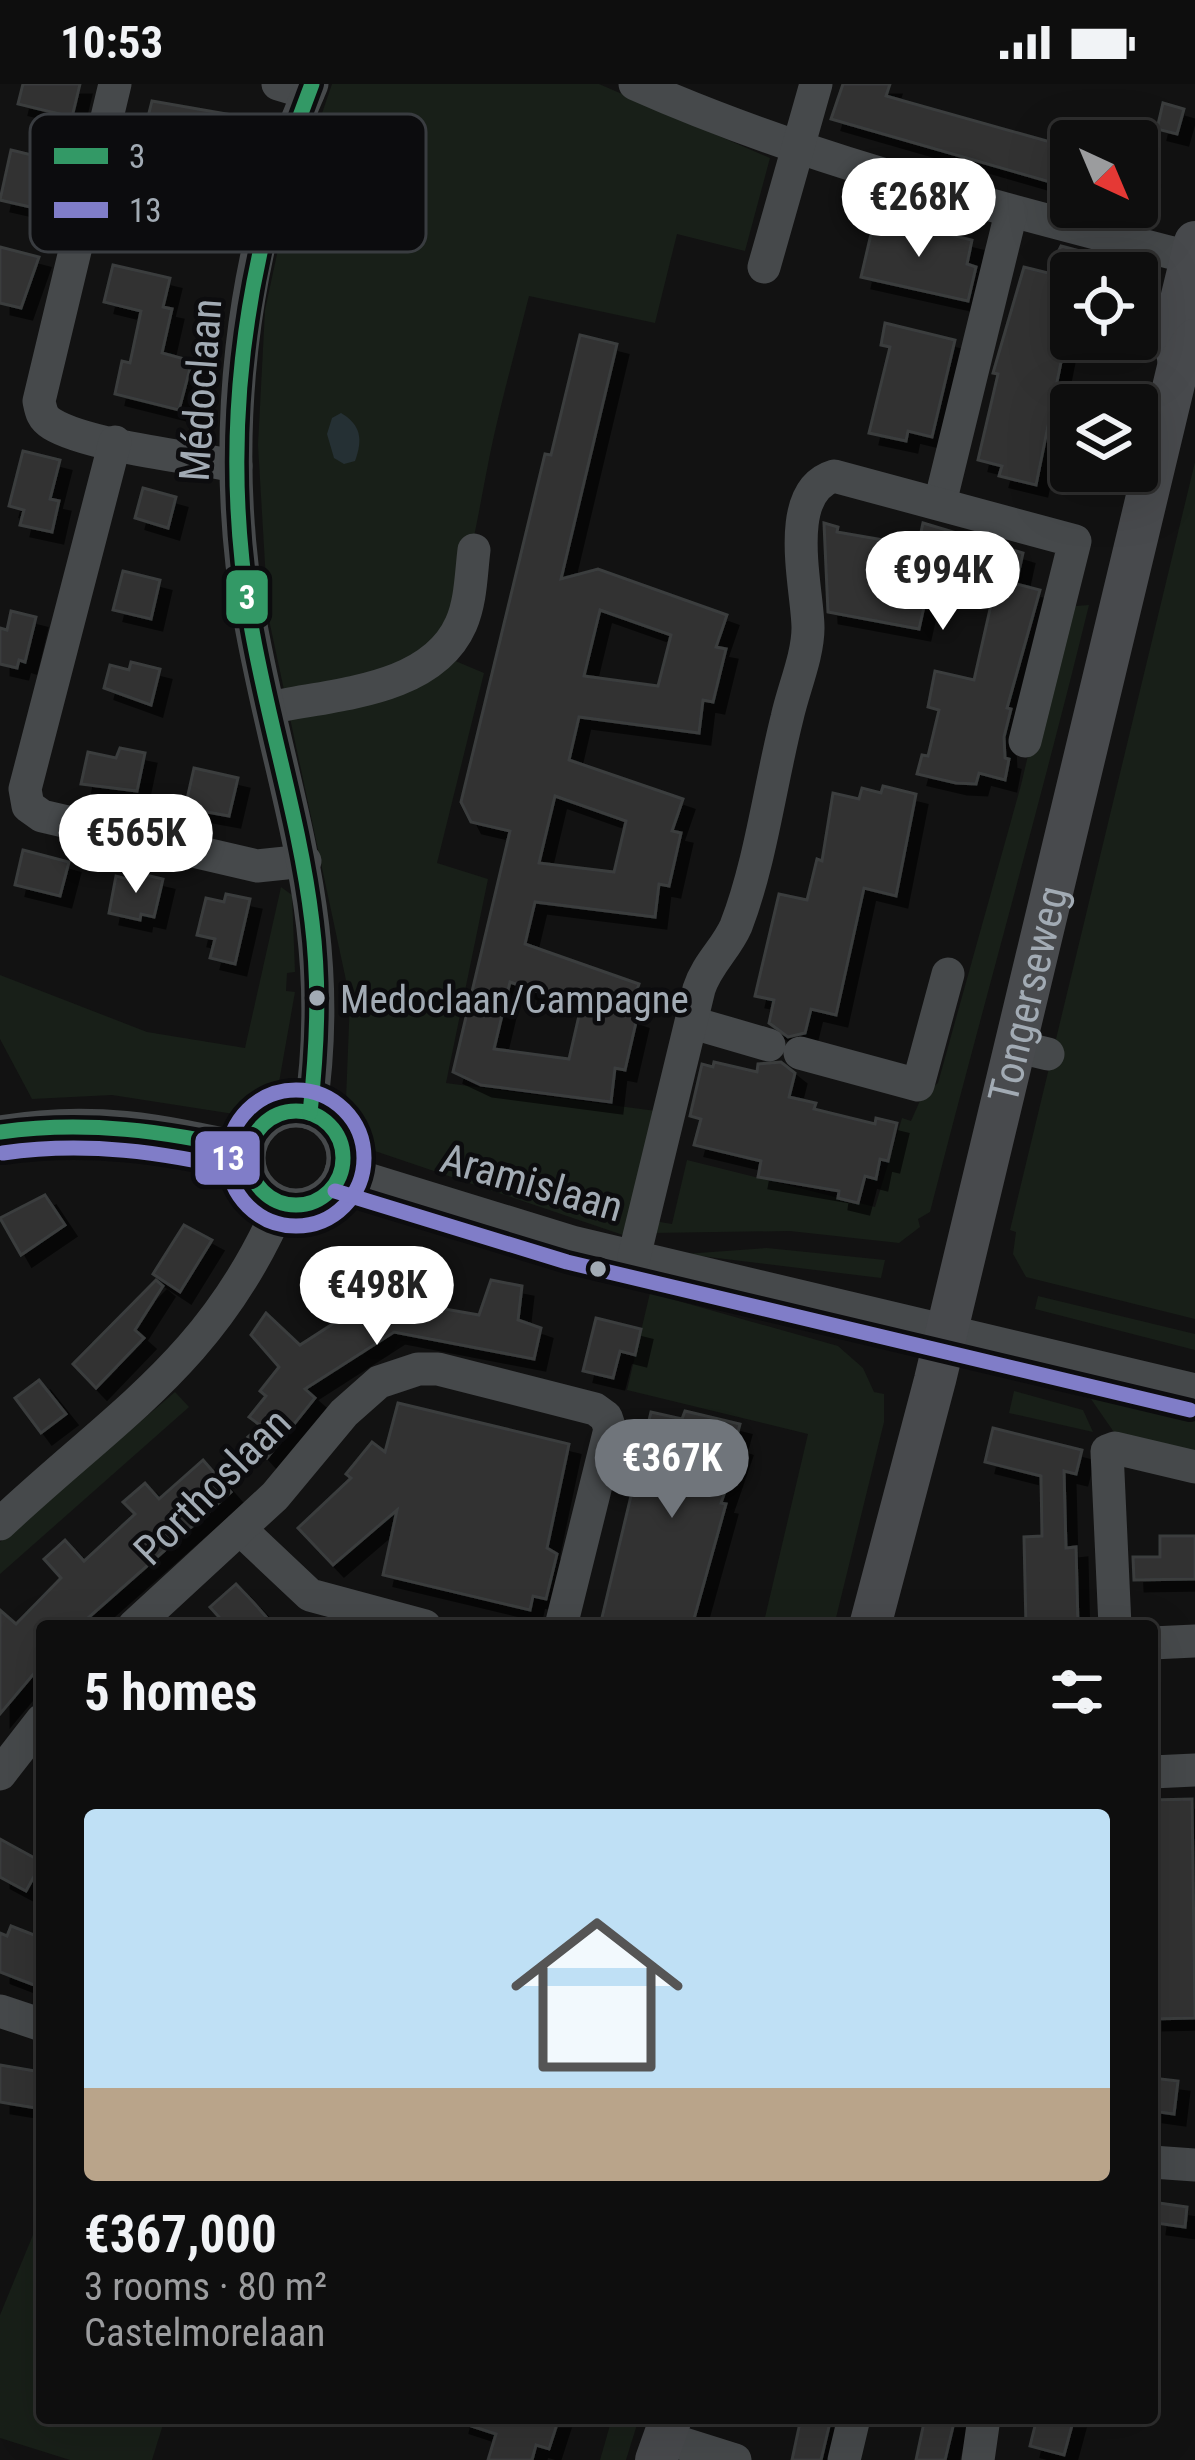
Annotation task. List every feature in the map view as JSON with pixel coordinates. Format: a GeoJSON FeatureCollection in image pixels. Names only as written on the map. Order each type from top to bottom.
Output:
{"type":"FeatureCollection","features":[{"type":"Feature","properties":{"kind":"main road","name":"Tongerseweg"},"geometry":{"type":"LineString","coordinates":[[872,1620],[950,1318],[1031,1050],[1189,357],[1173,333],[1194,253]]}},
{"type":"Feature","properties":{"kind":"street"},"geometry":{"type":"LineString","coordinates":[[108,114],[115,84]]}},
{"type":"Feature","properties":{"kind":"street"},"geometry":{"type":"LineString","coordinates":[[634,84],[795,148],[1011,213],[1194,253]]}},
{"type":"Feature","properties":{"kind":"street"},"geometry":{"type":"LineString","coordinates":[[764,267],[816,84]]}},
{"type":"Feature","properties":{"kind":"street"},"geometry":{"type":"LineString","coordinates":[[940,503],[1011,213]]}},
{"type":"Feature","properties":{"kind":"street"},"geometry":{"type":"LineString","coordinates":[[75,252],[39,400],[42,416],[56,426],[115,442],[236,466]]}},
{"type":"Feature","properties":{"kind":"street","name":"Médoclaan"},"geometry":{"type":"LineString","coordinates":[[258,252],[251,285],[236,466],[246,593],[305,861],[322,992],[310,1113]]}},
{"type":"Feature","properties":{"kind":"street"},"geometry":{"type":"LineString","coordinates":[[115,442],[25,789],[28,806],[42,816],[257,866],[305,861]]}},
{"type":"Feature","properties":{"kind":"street"},"geometry":{"type":"LineString","coordinates":[[634,1258],[704,972],[738,918],[809,625],[798,555],[813,490],[834,476],[1075,541],[1025,740]]}},
{"type":"Feature","properties":{"kind":"street"},"geometry":{"type":"LineString","coordinates":[[269,708],[398,679],[437,657],[463,620],[474,550]]}},
{"type":"Feature","properties":{"kind":"street"},"geometry":{"type":"LineString","coordinates":[[693,1023],[919,1085],[948,974]]}},
{"type":"Feature","properties":{"kind":"street"},"geometry":{"type":"LineString","coordinates":[[310,1113],[337,1136],[341,1171],[317,1200],[281,1203],[255,1183],[249,1150],[271,1118],[310,1113]]}},
{"type":"Feature","properties":{"kind":"street"},"geometry":{"type":"LineString","coordinates":[[0,1132],[69,1124],[140,1125],[249,1150]]}},
{"type":"Feature","properties":{"kind":"street","name":"Aramislaan"},"geometry":{"type":"LineString","coordinates":[[341,1171],[634,1258],[701,1270],[756,1266],[950,1318]]}},
{"type":"Feature","properties":{"kind":"street"},"geometry":{"type":"LineString","coordinates":[[0,1524],[122,1422],[190,1354],[237,1289],[281,1203]]}},
{"type":"Feature","properties":{"kind":"street"},"geometry":{"type":"LineString","coordinates":[[950,1318],[1195,1369]]}},
{"type":"Feature","properties":{"kind":"street"},"geometry":{"type":"LineString","coordinates":[[950,1318],[1195,1390]]}},
{"type":"Feature","properties":{"kind":"street","name":"Porthoslaan"},"geometry":{"type":"LineString","coordinates":[[141,1620],[305,1466],[344,1413],[379,1382],[398,1374],[438,1370],[595,1409],[607,1417],[610,1429],[562,1620]]}},
{"type":"Feature","properties":{"kind":"street"},"geometry":{"type":"LineString","coordinates":[[1115,1620],[1106,1474],[1110,1449],[1195,1467]]}},
{"type":"Feature","properties":{"kind":"street"},"geometry":{"type":"LineString","coordinates":[[240,1529],[310,1595],[403,1620]]}},
{"type":"Feature","properties":{"kind":"street"},"geometry":{"type":"LineString","coordinates":[[1158,1642],[1195,1641]]}},
{"type":"Feature","properties":{"kind":"street"},"geometry":{"type":"LineString","coordinates":[[0,1774],[36,1728]]}},
{"type":"Feature","properties":{"kind":"street"},"geometry":{"type":"LineString","coordinates":[[1158,1772],[1195,1769]]}},
{"type":"Feature","properties":{"kind":"street"},"geometry":{"type":"LineString","coordinates":[[0,2011],[36,2023]]}},
{"type":"Feature","properties":{"kind":"street"},"geometry":{"type":"LineString","coordinates":[[1158,2162],[1195,2165]]}},
{"type":"Feature","properties":{"kind":"street"},"geometry":{"type":"LineString","coordinates":[[844,2460],[853,2424]]}},
{"type":"Feature","properties":{"kind":"street"},"geometry":{"type":"LineString","coordinates":[[978,2460],[983,2424]]}},
{"type":"Feature","properties":{"kind":"street"},"geometry":{"type":"LineString","coordinates":[[674,2440],[735,2460]]}},
{"type":"Feature","properties":{"kind":"shaded area"},"geometry":{"type":"Polygon","coordinates":[[[332,84],[599,84],[770,158],[745,251],[677,234],[655,323],[529,296],[465,575],[434,652],[484,673],[437,863],[488,879],[446,1083],[656,1111],[623,1235],[366,1148],[346,1100],[350,999],[268,615],[258,445],[265,310],[277,252],[426,252],[426,114],[322,114],[332,84]]]}},
{"type":"Feature","properties":{"kind":"shaded area"},"geometry":{"type":"Polygon","coordinates":[[[341,413],[353,422],[359,439],[355,461],[344,464],[334,458],[327,434],[332,418],[341,413]]]}},
{"type":"Feature","properties":{"kind":"shaded area"},"geometry":{"type":"Polygon","coordinates":[[[1195,462],[1195,1319],[1026,1277],[1013,1254],[1016,1232],[1010,1230],[1195,462]]]}},
{"type":"Feature","properties":{"kind":"shaded area"},"geometry":{"type":"Polygon","coordinates":[[[1089,605],[930,1212],[918,1219],[920,1227],[899,1243],[790,1231],[651,1233],[654,1221],[672,1224],[687,1160],[875,1207],[902,1118],[911,1121],[923,1094],[938,1083],[1021,785],[1063,607],[1089,605]]]}},
{"type":"Feature","properties":{"kind":"shaded area"},"geometry":{"type":"Polygon","coordinates":[[[281,887],[292,895],[295,972],[287,973],[286,991],[295,992],[278,1088],[234,1114],[112,1095],[32,1099],[0,1039],[0,975],[147,1032],[245,1048],[281,887]]]}},
{"type":"Feature","properties":{"kind":"shaded area"},"geometry":{"type":"Polygon","coordinates":[[[767,1248],[885,1260],[881,1278],[684,1254],[767,1248]]]}},
{"type":"Feature","properties":{"kind":"shaded area"},"geometry":{"type":"Polygon","coordinates":[[[650,1293],[838,1346],[863,1368],[874,1392],[884,1394],[884,1422],[835,1620],[764,1620],[808,1434],[627,1390],[650,1293]]]}},
{"type":"Feature","properties":{"kind":"shaded area"},"geometry":{"type":"Polygon","coordinates":[[[1038,1296],[1195,1334],[1195,1350],[1035,1309],[1038,1296]]]}},
{"type":"Feature","properties":{"kind":"shaded area"},"geometry":{"type":"Polygon","coordinates":[[[1021,1365],[1195,1407],[1195,1457],[1118,1438],[1091,1399],[1018,1380],[1021,1365]]]}},
{"type":"Feature","properties":{"kind":"shaded area"},"geometry":{"type":"Polygon","coordinates":[[[1014,1391],[1083,1410],[1093,1432],[1009,1413],[1014,1391]]]}},
{"type":"Feature","properties":{"kind":"shaded area"},"geometry":{"type":"Polygon","coordinates":[[[175,1392],[189,1407],[0,1574],[0,1542],[175,1392]]]}},
{"type":"Feature","properties":{"kind":"shaded area"},"geometry":{"type":"Polygon","coordinates":[[[36,2228],[36,2424],[163,2424],[152,2460],[70,2460],[0,2438],[0,2315],[36,2228]]]}},
{"type":"Feature","properties":{"kind":"shaded area"},"geometry":{"type":"Polygon","coordinates":[[[610,2424],[637,2424],[626,2460],[600,2460],[610,2424]]]}},
{"type":"Feature","properties":{"kind":"building"},"geometry":{"type":"Polygon","coordinates":[[[23,84],[80,84],[73,114],[18,104],[23,84]]]}},
{"type":"Feature","properties":{"kind":"building"},"geometry":{"type":"Polygon","coordinates":[[[843,84],[890,84],[886,96],[1050,142],[1050,182],[831,119],[843,84]]]}},
{"type":"Feature","properties":{"kind":"building"},"geometry":{"type":"Polygon","coordinates":[[[152,101],[226,114],[149,114],[152,101]]]}},
{"type":"Feature","properties":{"kind":"building"},"geometry":{"type":"Polygon","coordinates":[[[1163,103],[1184,109],[1177,134],[1158,129],[1163,103]]]}},
{"type":"Feature","properties":{"kind":"building"},"geometry":{"type":"Polygon","coordinates":[[[11,150],[30,155],[30,207],[0,200],[11,150]]]}},
{"type":"Feature","properties":{"kind":"building"},"geometry":{"type":"Polygon","coordinates":[[[875,217],[972,240],[967,264],[976,267],[968,301],[861,277],[875,217]]]}},
{"type":"Feature","properties":{"kind":"building"},"geometry":{"type":"Polygon","coordinates":[[[0,247],[39,257],[21,308],[0,303],[0,247]]]}},
{"type":"Feature","properties":{"kind":"building"},"geometry":{"type":"Polygon","coordinates":[[[113,265],[170,278],[163,307],[172,309],[162,353],[192,361],[179,410],[115,394],[122,361],[130,363],[141,311],[104,302],[113,265]]]}},
{"type":"Feature","properties":{"kind":"building"},"geometry":{"type":"Polygon","coordinates":[[[1024,267],[1048,273],[1050,269],[1050,360],[1061,360],[1057,384],[1050,384],[1050,416],[1036,485],[999,476],[1002,466],[978,460],[998,374],[993,373],[1024,267]]]}},
{"type":"Feature","properties":{"kind":"building"},"geometry":{"type":"Polygon","coordinates":[[[885,323],[955,340],[932,437],[908,431],[906,441],[869,433],[890,347],[881,345],[885,323]]]}},
{"type":"Feature","properties":{"kind":"building"},"geometry":{"type":"Polygon","coordinates":[[[580,335],[617,344],[561,579],[598,569],[727,615],[716,647],[726,649],[713,702],[703,700],[699,733],[579,717],[569,760],[683,799],[672,831],[681,833],[669,886],[659,884],[655,917],[535,902],[525,944],[639,984],[628,1015],[637,1018],[625,1070],[615,1068],[611,1102],[481,1085],[453,1072],[510,831],[471,822],[461,802],[545,454],[551,455],[580,335]],[[600,610],[584,676],[658,686],[671,635],[600,610]],[[555,796],[539,863],[614,872],[626,821],[555,796]],[[510,982],[494,1049],[569,1059],[581,1007],[510,982]]]}},
{"type":"Feature","properties":{"kind":"building"},"geometry":{"type":"Polygon","coordinates":[[[23,451],[60,460],[50,499],[59,501],[52,532],[20,525],[24,510],[9,506],[23,451]]]}},
{"type":"Feature","properties":{"kind":"building"},"geometry":{"type":"Polygon","coordinates":[[[143,488],[176,497],[168,528],[135,518],[143,488]]]}},
{"type":"Feature","properties":{"kind":"building"},"geometry":{"type":"Polygon","coordinates":[[[824,523],[838,527],[837,532],[918,546],[923,523],[1023,553],[1016,584],[1040,590],[1007,708],[1011,709],[1004,737],[1005,758],[1009,759],[1005,780],[979,773],[976,784],[956,783],[917,774],[922,755],[928,756],[939,710],[928,707],[935,671],[974,680],[995,587],[932,571],[919,629],[828,612],[824,523]]]}},
{"type":"Feature","properties":{"kind":"building"},"geometry":{"type":"Polygon","coordinates":[[[123,571],[160,580],[151,619],[113,610],[123,571]]]}},
{"type":"Feature","properties":{"kind":"building"},"geometry":{"type":"Polygon","coordinates":[[[11,611],[36,617],[25,662],[19,660],[17,668],[0,664],[0,628],[7,630],[11,611]]]}},
{"type":"Feature","properties":{"kind":"building"},"geometry":{"type":"Polygon","coordinates":[[[131,662],[160,669],[151,705],[104,688],[110,665],[129,670],[131,662]]]}},
{"type":"Feature","properties":{"kind":"building"},"geometry":{"type":"Polygon","coordinates":[[[120,748],[145,753],[137,791],[81,784],[88,752],[116,758],[120,748]]]}},
{"type":"Feature","properties":{"kind":"building"},"geometry":{"type":"Polygon","coordinates":[[[194,768],[238,778],[229,816],[185,808],[194,768]]]}},
{"type":"Feature","properties":{"kind":"building"},"geometry":{"type":"Polygon","coordinates":[[[883,786],[916,794],[896,896],[864,888],[836,1015],[811,1009],[805,1033],[788,1037],[769,1023],[774,1000],[755,996],[779,894],[807,900],[817,859],[822,861],[833,793],[859,799],[862,788],[881,793],[883,786]]]}},
{"type":"Feature","properties":{"kind":"building"},"geometry":{"type":"Polygon","coordinates":[[[23,850],[69,862],[60,896],[15,885],[23,850]]]}},
{"type":"Feature","properties":{"kind":"building"},"geometry":{"type":"Polygon","coordinates":[[[137,873],[163,879],[154,917],[141,914],[140,920],[109,913],[116,876],[135,881],[137,873]]]}},
{"type":"Feature","properties":{"kind":"building"},"geometry":{"type":"Polygon","coordinates":[[[226,894],[250,899],[235,964],[210,958],[215,939],[197,935],[206,898],[224,902],[226,894]]]}},
{"type":"Feature","properties":{"kind":"building"},"geometry":{"type":"Polygon","coordinates":[[[714,1062],[757,1072],[758,1064],[781,1062],[795,1073],[789,1097],[816,1103],[814,1109],[875,1124],[876,1118],[897,1123],[888,1161],[880,1159],[876,1179],[865,1176],[858,1203],[838,1198],[839,1191],[758,1177],[761,1161],[694,1145],[701,1119],[690,1116],[702,1064],[713,1067],[714,1062]]]}},
{"type":"Feature","properties":{"kind":"building"},"geometry":{"type":"Polygon","coordinates":[[[45,1195],[65,1225],[21,1255],[0,1218],[45,1195]]]}},
{"type":"Feature","properties":{"kind":"building"},"geometry":{"type":"Polygon","coordinates":[[[184,1225],[212,1240],[180,1292],[153,1274],[184,1225]]]}},
{"type":"Feature","properties":{"kind":"building"},"geometry":{"type":"Polygon","coordinates":[[[156,1280],[163,1286],[135,1330],[144,1338],[96,1388],[73,1364],[156,1280]]]}},
{"type":"Feature","properties":{"kind":"building"},"geometry":{"type":"Polygon","coordinates":[[[491,1280],[522,1286],[518,1320],[541,1328],[534,1359],[394,1332],[305,1389],[315,1398],[267,1458],[248,1437],[261,1426],[249,1417],[266,1396],[260,1391],[279,1367],[251,1335],[266,1313],[300,1345],[376,1296],[397,1292],[399,1301],[479,1315],[491,1280]]]}},
{"type":"Feature","properties":{"kind":"building"},"geometry":{"type":"Polygon","coordinates":[[[596,1318],[641,1329],[635,1355],[620,1351],[613,1378],[583,1371],[596,1318]]]}},
{"type":"Feature","properties":{"kind":"building"},"geometry":{"type":"Polygon","coordinates":[[[39,1380],[66,1414],[41,1433],[15,1398],[39,1380]]]}},
{"type":"Feature","properties":{"kind":"building"},"geometry":{"type":"Polygon","coordinates":[[[398,1403],[569,1444],[547,1548],[557,1554],[546,1599],[533,1596],[530,1610],[383,1575],[397,1510],[333,1565],[298,1528],[351,1478],[346,1474],[372,1442],[385,1452],[398,1403]]]}},
{"type":"Feature","properties":{"kind":"building"},"geometry":{"type":"Polygon","coordinates":[[[685,1411],[740,1424],[735,1443],[741,1445],[721,1503],[726,1504],[694,1620],[601,1620],[651,1412],[682,1419],[685,1411]]]}},
{"type":"Feature","properties":{"kind":"building"},"geometry":{"type":"Polygon","coordinates":[[[993,1428],[1082,1450],[1076,1474],[1064,1471],[1066,1548],[1076,1547],[1078,1620],[1026,1620],[1024,1537],[1042,1536],[1041,1476],[985,1462],[993,1428]]]}},
{"type":"Feature","properties":{"kind":"building"},"geometry":{"type":"Polygon","coordinates":[[[203,1460],[231,1492],[86,1620],[36,1620],[36,1671],[0,1714],[0,1610],[16,1624],[61,1578],[44,1559],[65,1540],[84,1561],[135,1514],[123,1502],[145,1483],[159,1499],[203,1460]]]}},
{"type":"Feature","properties":{"kind":"building"},"geometry":{"type":"Polygon","coordinates":[[[1160,1536],[1195,1536],[1195,1579],[1134,1580],[1133,1557],[1160,1557],[1160,1536]]]}},
{"type":"Feature","properties":{"kind":"building"},"geometry":{"type":"Polygon","coordinates":[[[236,1584],[269,1620],[222,1620],[210,1607],[236,1584]]]}},
{"type":"Feature","properties":{"kind":"building"},"geometry":{"type":"Polygon","coordinates":[[[1192,1799],[1195,2018],[1158,2019],[1158,1800],[1192,1799]]]}},
{"type":"Feature","properties":{"kind":"building"},"geometry":{"type":"Polygon","coordinates":[[[0,1839],[36,1859],[36,1873],[26,1891],[0,1877],[0,1839]]]}},
{"type":"Feature","properties":{"kind":"building"},"geometry":{"type":"Polygon","coordinates":[[[11,1926],[36,1936],[36,1986],[0,1972],[0,1933],[7,1936],[11,1926]]]}},
{"type":"Feature","properties":{"kind":"building"},"geometry":{"type":"Polygon","coordinates":[[[0,2065],[36,2071],[36,2108],[0,2102],[0,2065]]]}},
{"type":"Feature","properties":{"kind":"building"},"geometry":{"type":"Polygon","coordinates":[[[1158,2079],[1178,2081],[1174,2114],[1158,2112],[1158,2079]]]}},
{"type":"Feature","properties":{"kind":"building"},"geometry":{"type":"Polygon","coordinates":[[[1159,2203],[1187,2207],[1185,2227],[1158,2223],[1159,2203]]]}},
{"type":"Feature","properties":{"kind":"building"},"geometry":{"type":"Polygon","coordinates":[[[465,2424],[557,2424],[549,2449],[536,2445],[532,2460],[488,2460],[496,2434],[465,2424]]]}},
{"type":"Feature","properties":{"kind":"building"},"geometry":{"type":"Polygon","coordinates":[[[800,2424],[830,2424],[821,2460],[792,2460],[800,2424]]]}},
{"type":"Feature","properties":{"kind":"building"},"geometry":{"type":"Polygon","coordinates":[[[924,2424],[954,2424],[945,2460],[916,2460],[924,2424]]]}},
{"type":"Feature","properties":{"kind":"building"},"geometry":{"type":"Polygon","coordinates":[[[1036,2424],[1072,2424],[1064,2455],[1030,2446],[1036,2424]]]}},
{"type":"Feature","properties":{"kind":"transit line","name":"3"},"geometry":{"type":"LineString","coordinates":[[301,114],[312,84]]}},
{"type":"Feature","properties":{"kind":"transit line","name":"3"},"geometry":{"type":"LineString","coordinates":[[260,252],[244,347],[237,482],[250,619],[312,922],[317,1018],[310,1113]]}},
{"type":"Feature","properties":{"kind":"transit line","name":"13"},"geometry":{"type":"LineString","coordinates":[[296,1090],[322,1095],[344,1110],[359,1132],[364,1158],[359,1184],[344,1206],[322,1221],[296,1226],[270,1221],[248,1206],[233,1184],[228,1158],[233,1132],[248,1110],[270,1095],[296,1090]]}},
{"type":"Feature","properties":{"kind":"transit line","name":"3"},"geometry":{"type":"LineString","coordinates":[[296,1111],[314,1114],[329,1125],[340,1140],[343,1158],[340,1176],[329,1191],[314,1202],[296,1205],[278,1202],[263,1191],[252,1176],[249,1158],[252,1140],[263,1125],[278,1114],[296,1111]]}},
{"type":"Feature","properties":{"kind":"transit line","name":"3"},"geometry":{"type":"LineString","coordinates":[[0,1132],[125,1129],[249,1150]]}},
{"type":"Feature","properties":{"kind":"transit line","name":"13"},"geometry":{"type":"LineString","coordinates":[[3,1153],[124,1150],[244,1171]]}},
{"type":"Feature","properties":{"kind":"transit line","name":"13"},"geometry":{"type":"LineString","coordinates":[[335,1191],[567,1262],[1190,1410]]}},
{"type":"Feature","properties":{"kind":"place","name":"Medoclaan/Campagne"},"geometry":{"type":"Point","coordinates":[317,998]}}]}
